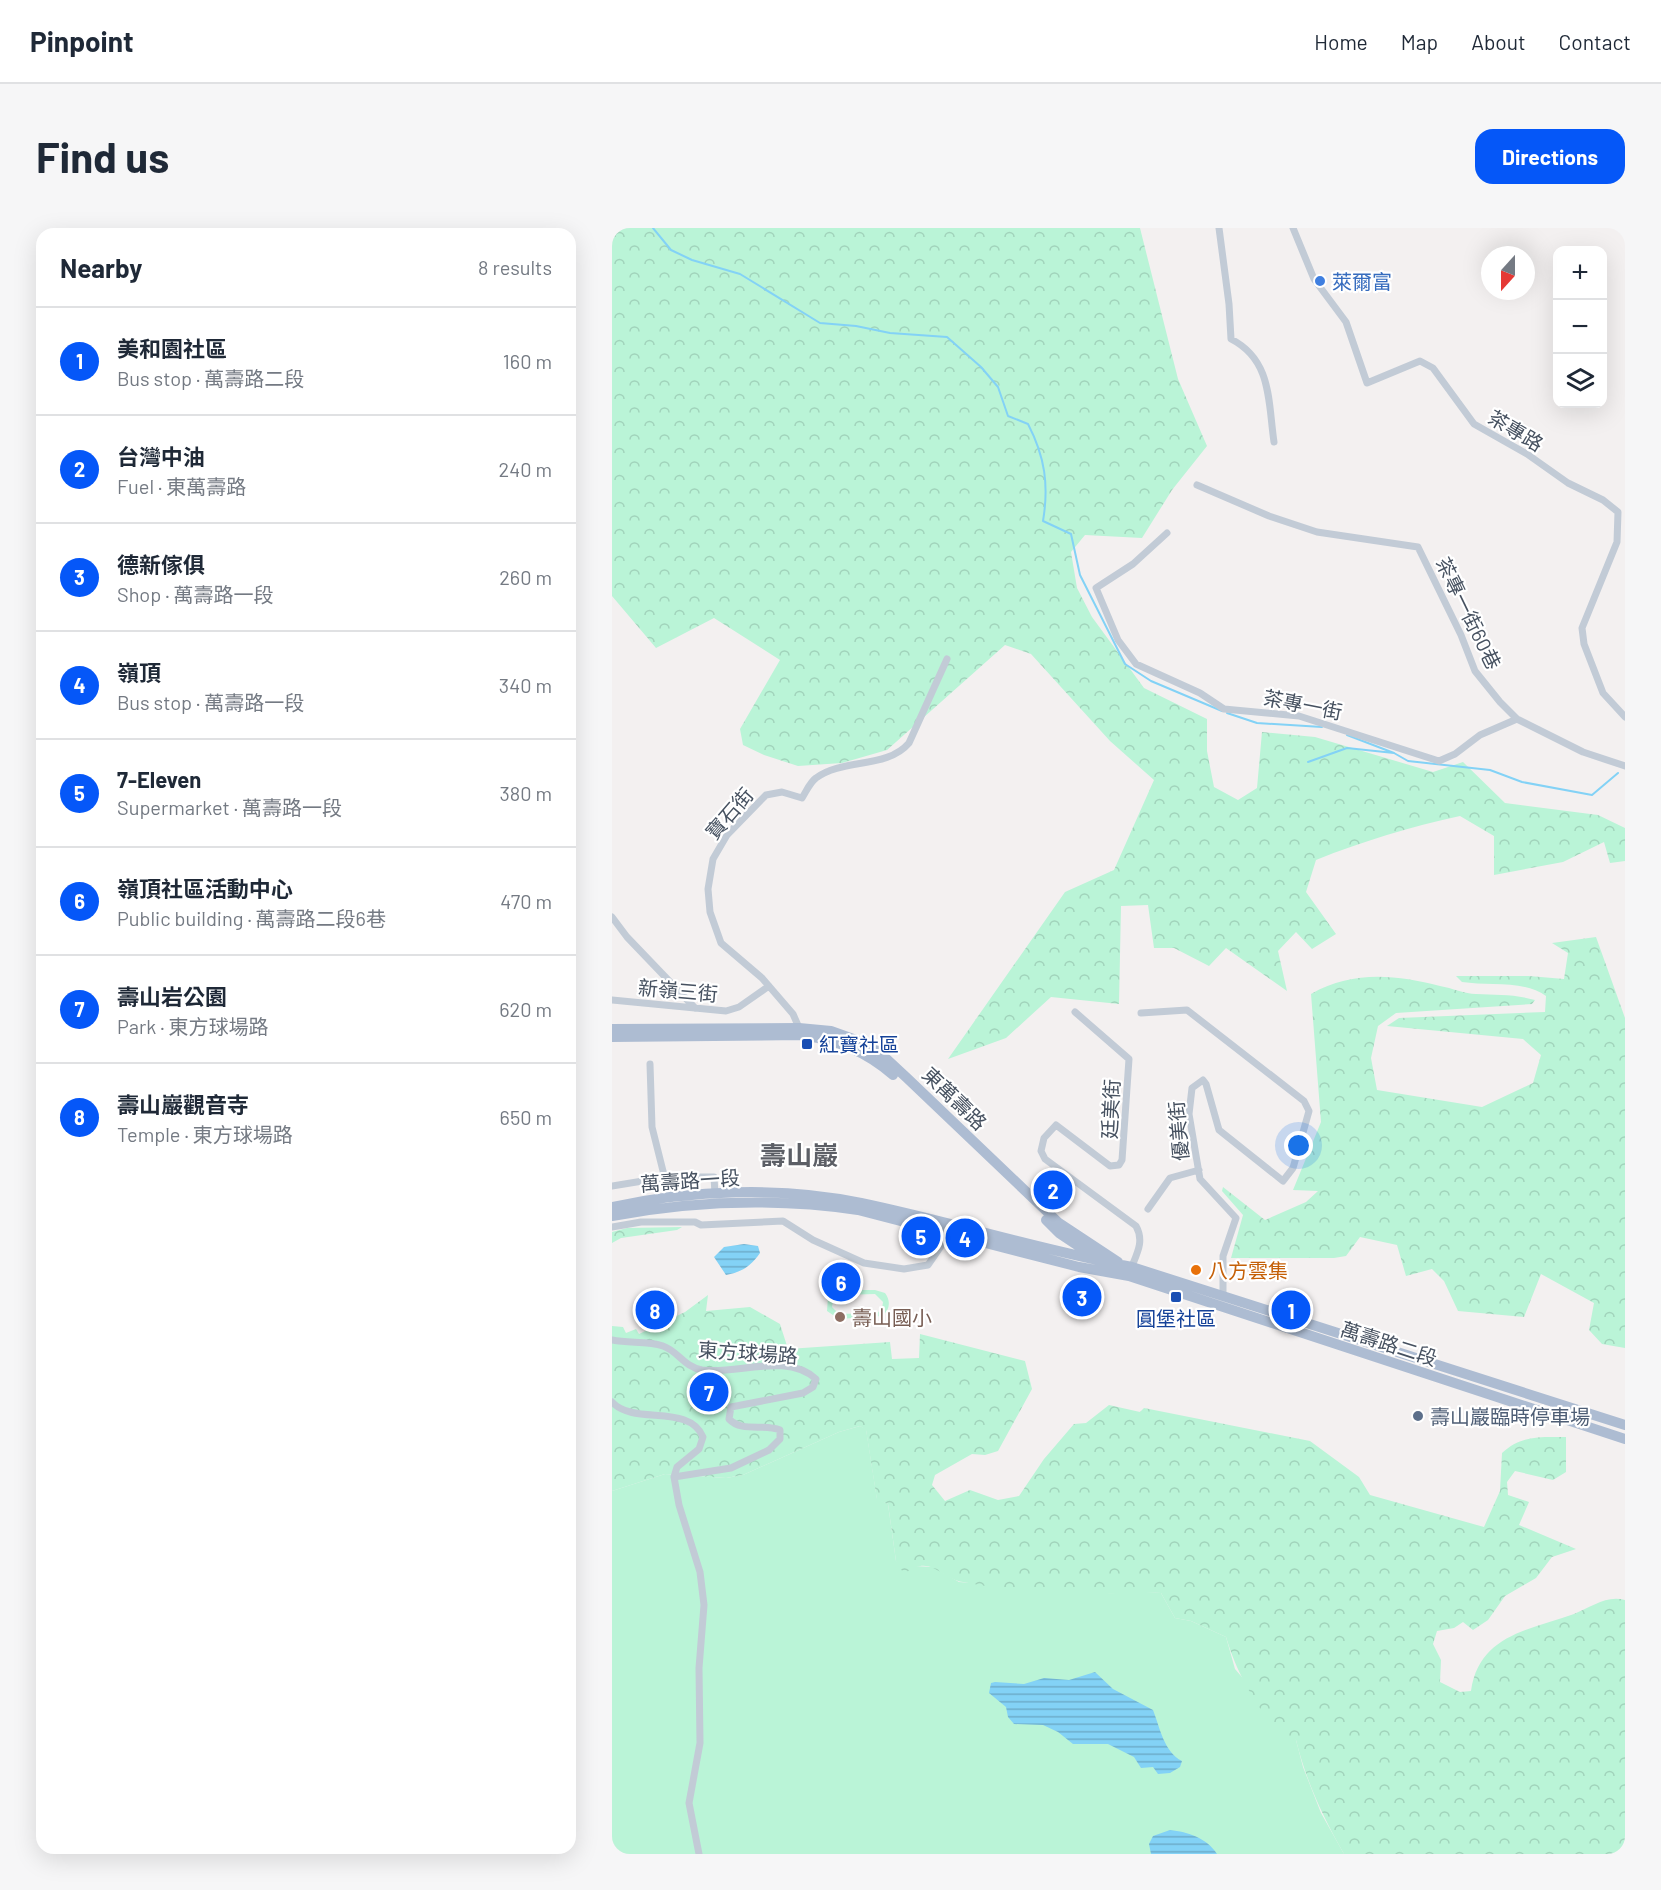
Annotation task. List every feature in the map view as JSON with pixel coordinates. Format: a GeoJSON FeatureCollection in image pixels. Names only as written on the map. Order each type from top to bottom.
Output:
{"type":"FeatureCollection","features":[{"type":"Feature","properties":{"kind":"main road","name":"東萬壽路"},"geometry":{"type":"LineString","coordinates":[[612,1029],[831,1031],[859,1041],[879,1052],[1059,1223],[1128,1269]]}},
{"type":"Feature","properties":{"kind":"main road","name":"東萬壽路"},"geometry":{"type":"LineString","coordinates":[[612,1037],[801,1031],[847,1045],[876,1060],[1064,1236],[1101,1261],[1107,1271]]}},
{"type":"Feature","properties":{"kind":"main road","name":"萬壽路一段"},"geometry":{"type":"LineString","coordinates":[[612,1207],[715,1194],[829,1198],[861,1202],[1079,1267],[1107,1271]]}},
{"type":"Feature","properties":{"kind":"main road","name":"萬壽路一段"},"geometry":{"type":"LineString","coordinates":[[612,1216],[714,1203],[788,1203],[858,1210],[1101,1261],[1128,1269]]}},
{"type":"Feature","properties":{"kind":"main road"},"geometry":{"type":"LineString","coordinates":[[1059,1252],[1064,1236]]}},
{"type":"Feature","properties":{"kind":"main road","name":"萬壽路二段"},"geometry":{"type":"LineString","coordinates":[[1107,1271],[1128,1269],[1223,1296],[1625,1425]]}},
{"type":"Feature","properties":{"kind":"main road","name":"萬壽路二段"},"geometry":{"type":"LineString","coordinates":[[1128,1269],[1625,1439]]}},
{"type":"Feature","properties":{"kind":"street"},"geometry":{"type":"LineString","coordinates":[[1219,228],[1231,339],[1245,346],[1264,372],[1274,442]]}},
{"type":"Feature","properties":{"kind":"street","name":"茶專路"},"geometry":{"type":"LineString","coordinates":[[1293,228],[1314,279],[1346,321],[1367,383],[1420,361],[1433,368],[1474,424],[1527,454],[1568,483],[1603,500],[1618,512],[1617,542],[1582,628],[1584,644],[1599,683],[1604,693],[1625,717]]}},
{"type":"Feature","properties":{"kind":"street","name":"茶專一街60巷"},"geometry":{"type":"LineString","coordinates":[[1197,484],[1269,516],[1317,532],[1418,547],[1475,671],[1517,718]]}},
{"type":"Feature","properties":{"kind":"street","name":"茶專一街"},"geometry":{"type":"LineString","coordinates":[[1167,533],[1133,564],[1096,588],[1118,640],[1136,664],[1200,693],[1224,709],[1299,716],[1439,761],[1455,754],[1480,735],[1517,718]]}},
{"type":"Feature","properties":{"kind":"street","name":"寶石街"},"geometry":{"type":"LineString","coordinates":[[801,1031],[793,1014],[769,986],[727,950],[717,935],[710,912],[708,889],[713,859],[727,835],[766,795],[782,792],[802,798],[815,778],[833,770],[900,753],[909,743],[947,659]]}},
{"type":"Feature","properties":{"kind":"street"},"geometry":{"type":"LineString","coordinates":[[1517,718],[1583,752],[1621,766]]}},
{"type":"Feature","properties":{"kind":"street"},"geometry":{"type":"LineString","coordinates":[[612,917],[627,937],[695,1008]]}},
{"type":"Feature","properties":{"kind":"street","name":"新嶺三街"},"geometry":{"type":"LineString","coordinates":[[612,1000],[734,1010],[769,986]]}},
{"type":"Feature","properties":{"kind":"street","name":"優美街"},"geometry":{"type":"LineString","coordinates":[[1141,1013],[1187,1011],[1304,1101],[1309,1111],[1293,1168],[1283,1181],[1219,1130],[1209,1090],[1203,1080],[1196,1083],[1189,1096],[1189,1114],[1200,1179],[1236,1214],[1223,1256],[1223,1296]]}},
{"type":"Feature","properties":{"kind":"street","name":"廷美街"},"geometry":{"type":"LineString","coordinates":[[1075,1012],[1129,1059],[1122,1160],[1119,1164],[1110,1167],[1056,1125],[1044,1138],[1041,1151],[1045,1158],[1136,1226],[1141,1239],[1128,1269]]}},
{"type":"Feature","properties":{"kind":"street"},"geometry":{"type":"LineString","coordinates":[[650,1064],[652,1127],[670,1198]]}},
{"type":"Feature","properties":{"kind":"street"},"geometry":{"type":"LineString","coordinates":[[1148,1209],[1170,1178],[1198,1170]]}},
{"type":"Feature","properties":{"kind":"street"},"geometry":{"type":"LineString","coordinates":[[612,1186],[666,1177],[714,1177],[715,1194]]}},
{"type":"Feature","properties":{"kind":"street"},"geometry":{"type":"LineString","coordinates":[[612,1227],[641,1222],[701,1224],[783,1221],[813,1240],[864,1263],[904,1269],[928,1265],[951,1229]]}},
{"type":"Feature","properties":{"kind":"street","name":"東方球場路"},"geometry":{"type":"LineString","coordinates":[[612,1340],[664,1346],[682,1362],[701,1370],[783,1367],[807,1373],[816,1379],[813,1387],[803,1393],[731,1407],[729,1419],[737,1425],[772,1427],[780,1430],[780,1439],[769,1450],[731,1468],[674,1477]]}},
{"type":"Feature","properties":{"kind":"street"},"geometry":{"type":"LineString","coordinates":[[612,1402],[626,1413],[681,1420],[701,1433],[702,1442],[699,1449],[677,1467],[674,1477],[679,1505],[700,1572],[704,1605],[699,1668],[700,1743],[689,1803],[699,1854]]}},
{"type":"Feature","properties":{"kind":"green space"},"geometry":{"type":"Polygon","coordinates":[[[612,228],[1140,228],[1178,379],[1207,446],[1172,490],[1142,538],[1085,535],[1071,552],[1077,588],[1092,617],[1144,688],[1207,719],[1207,751],[1214,787],[1238,800],[1257,788],[1262,732],[1315,737],[1433,772],[1463,762],[1505,803],[1598,815],[1625,828],[1625,861],[1610,863],[1604,842],[1563,862],[1494,875],[1494,836],[1460,816],[1387,835],[1334,853],[1316,860],[1306,892],[1336,934],[1312,949],[1296,932],[1278,951],[1287,991],[1226,948],[1209,966],[1174,948],[1154,948],[1148,905],[1121,906],[1119,1004],[1051,997],[1006,1038],[948,1059],[1065,892],[1114,870],[1154,780],[1110,741],[1031,654],[1005,645],[887,750],[842,763],[798,766],[764,755],[743,745],[740,729],[780,660],[714,618],[656,648],[612,596],[612,228]]]}},
{"type":"Feature","properties":{"kind":"green space"},"geometry":{"type":"Polygon","coordinates":[[[1596,937],[1625,1018],[1625,1348],[1602,1344],[1589,1330],[1594,1303],[1541,1274],[1524,1317],[1458,1311],[1444,1281],[1432,1269],[1406,1276],[1397,1245],[1360,1237],[1346,1256],[1334,1258],[1231,1258],[1243,1215],[1222,1191],[1223,1187],[1265,1220],[1306,1202],[1318,1191],[1293,1190],[1321,1122],[1311,994],[1343,981],[1391,977],[1424,982],[1472,994],[1513,996],[1535,1000],[1532,1004],[1396,1013],[1378,1026],[1371,1058],[1377,1090],[1482,1107],[1533,1083],[1541,1055],[1523,1039],[1387,1026],[1399,1018],[1545,1012],[1546,996],[1537,991],[1517,986],[1462,982],[1456,976],[1529,976],[1564,979],[1568,953],[1552,943],[1596,937]]]}},
{"type":"Feature","properties":{"kind":"green space"},"geometry":{"type":"Polygon","coordinates":[[[682,1227],[677,1230],[621,1238],[612,1243],[612,1232],[627,1228],[682,1227]]]}},
{"type":"Feature","properties":{"kind":"green space"},"geometry":{"type":"Polygon","coordinates":[[[841,1290],[875,1290],[885,1293],[888,1308],[882,1316],[839,1319],[827,1311],[828,1297],[841,1290]],[[875,1294],[840,1295],[833,1300],[832,1307],[839,1314],[877,1313],[882,1309],[883,1302],[875,1294]]]}},
{"type":"Feature","properties":{"kind":"green space"},"geometry":{"type":"Polygon","coordinates":[[[708,1295],[706,1311],[750,1307],[780,1324],[788,1349],[890,1342],[892,1359],[919,1358],[920,1334],[1025,1361],[1032,1389],[998,1451],[985,1455],[972,1454],[935,1475],[932,1485],[945,1501],[970,1490],[998,1500],[1019,1496],[1044,1459],[1074,1424],[1086,1423],[1109,1405],[1140,1412],[1144,1408],[1310,1441],[1359,1477],[1370,1495],[1484,1527],[1500,1491],[1502,1453],[1524,1440],[1539,1437],[1566,1437],[1566,1472],[1553,1480],[1515,1471],[1507,1482],[1508,1495],[1529,1502],[1519,1525],[1576,1549],[1552,1557],[1536,1578],[1505,1596],[1488,1620],[1473,1630],[1463,1622],[1454,1628],[1437,1631],[1433,1644],[1441,1660],[1440,1682],[1460,1692],[1471,1691],[1476,1672],[1484,1658],[1495,1646],[1524,1631],[1574,1614],[1599,1602],[1612,1599],[1625,1600],[1625,1854],[1344,1854],[1316,1798],[1296,1740],[1279,1736],[1262,1712],[1242,1677],[1226,1637],[1191,1621],[1175,1618],[1161,1593],[1070,1594],[1016,1590],[955,1580],[928,1566],[913,1568],[904,1574],[896,1561],[888,1504],[877,1500],[866,1430],[860,1426],[839,1432],[743,1475],[726,1478],[665,1474],[612,1491],[612,1326],[623,1327],[626,1333],[636,1329],[639,1334],[685,1312],[708,1295]]]}},
{"type":"Feature","properties":{"kind":"green space"},"geometry":{"type":"Polygon","coordinates":[[[860,1426],[866,1429],[877,1499],[888,1504],[896,1561],[914,1566],[933,1567],[959,1582],[1107,1594],[1131,1591],[1161,1593],[1175,1618],[1191,1621],[1226,1637],[1235,1669],[1296,1740],[1303,1767],[1321,1813],[1344,1854],[612,1854],[612,1491],[665,1474],[726,1478],[743,1475],[839,1432],[860,1426]]]}},
{"type":"Feature","properties":{"kind":"water"},"geometry":{"type":"Polygon","coordinates":[[[744,1244],[758,1246],[760,1253],[746,1268],[726,1275],[714,1257],[724,1247],[744,1244]]]}},
{"type":"Feature","properties":{"kind":"water"},"geometry":{"type":"Polygon","coordinates":[[[1095,1672],[1113,1689],[1153,1710],[1167,1746],[1182,1761],[1180,1767],[1170,1773],[1158,1774],[1153,1767],[1141,1768],[1134,1757],[1108,1744],[1073,1744],[1058,1732],[1043,1725],[1014,1724],[1008,1717],[1006,1707],[989,1693],[991,1683],[995,1682],[1024,1684],[1044,1678],[1069,1680],[1095,1672]]]}},
{"type":"Feature","properties":{"kind":"water"},"geometry":{"type":"Polygon","coordinates":[[[1170,1830],[1196,1837],[1213,1848],[1217,1854],[1151,1854],[1149,1844],[1153,1836],[1170,1830]]]}},
{"type":"Feature","properties":{"kind":"waterway"},"geometry":{"type":"LineString","coordinates":[[653,228],[671,250],[692,260],[740,274],[820,323],[856,326],[890,333],[947,337],[981,367],[998,387],[1008,416],[1028,424],[1034,436],[1044,471],[1046,495],[1043,521],[1071,534],[1080,575],[1125,664],[1151,681],[1222,711]]}},
{"type":"Feature","properties":{"kind":"waterway"},"geometry":{"type":"LineString","coordinates":[[1227,713],[1257,723],[1322,727]]}},
{"type":"Feature","properties":{"kind":"waterway"},"geometry":{"type":"LineString","coordinates":[[1347,735],[1394,753]]}},
{"type":"Feature","properties":{"kind":"waterway"},"geometry":{"type":"LineString","coordinates":[[1308,762],[1347,748],[1394,753],[1408,761],[1490,770],[1522,782],[1592,795],[1618,773]]}},
{"type":"Feature","properties":{"kind":"place","name":"萊爾富"},"geometry":{"type":"Point","coordinates":[1320,281]}},
{"type":"Feature","properties":{"kind":"place","name":"紅寶社區"},"geometry":{"type":"Point","coordinates":[807,1044]}},
{"type":"Feature","properties":{"kind":"place","name":"台灣中油"},"geometry":{"type":"Point","coordinates":[1053,1190]}},
{"type":"Feature","properties":{"kind":"place","name":"7-Eleven"},"geometry":{"type":"Point","coordinates":[921,1236]}},
{"type":"Feature","properties":{"kind":"place","name":"嶺頂"},"geometry":{"type":"Point","coordinates":[965,1238]}},
{"type":"Feature","properties":{"kind":"place","name":"八方雲集"},"geometry":{"type":"Point","coordinates":[1196,1270]}},
{"type":"Feature","properties":{"kind":"place","name":"嶺頂社區活動中心"},"geometry":{"type":"Point","coordinates":[841,1282]}},
{"type":"Feature","properties":{"kind":"place","name":"德新傢俱"},"geometry":{"type":"Point","coordinates":[1082,1297]}},
{"type":"Feature","properties":{"kind":"place","name":"圓堡社區"},"geometry":{"type":"Point","coordinates":[1176,1297]}},
{"type":"Feature","properties":{"kind":"place","name":"壽山巖觀音寺"},"geometry":{"type":"Point","coordinates":[655,1310]}},
{"type":"Feature","properties":{"kind":"place","name":"美和園社區"},"geometry":{"type":"Point","coordinates":[1291,1310]}},
{"type":"Feature","properties":{"kind":"place","name":"壽山國小"},"geometry":{"type":"Point","coordinates":[840,1317]}},
{"type":"Feature","properties":{"kind":"place","name":"壽山岩公園"},"geometry":{"type":"Point","coordinates":[709,1392]}},
{"type":"Feature","properties":{"kind":"place","name":"壽山巖臨時停車場"},"geometry":{"type":"Point","coordinates":[1418,1416]}},
{"type":"Feature","properties":{"kind":"district","name":"壽山巖"},"geometry":{"type":"Point","coordinates":[799,1154]}}]}
